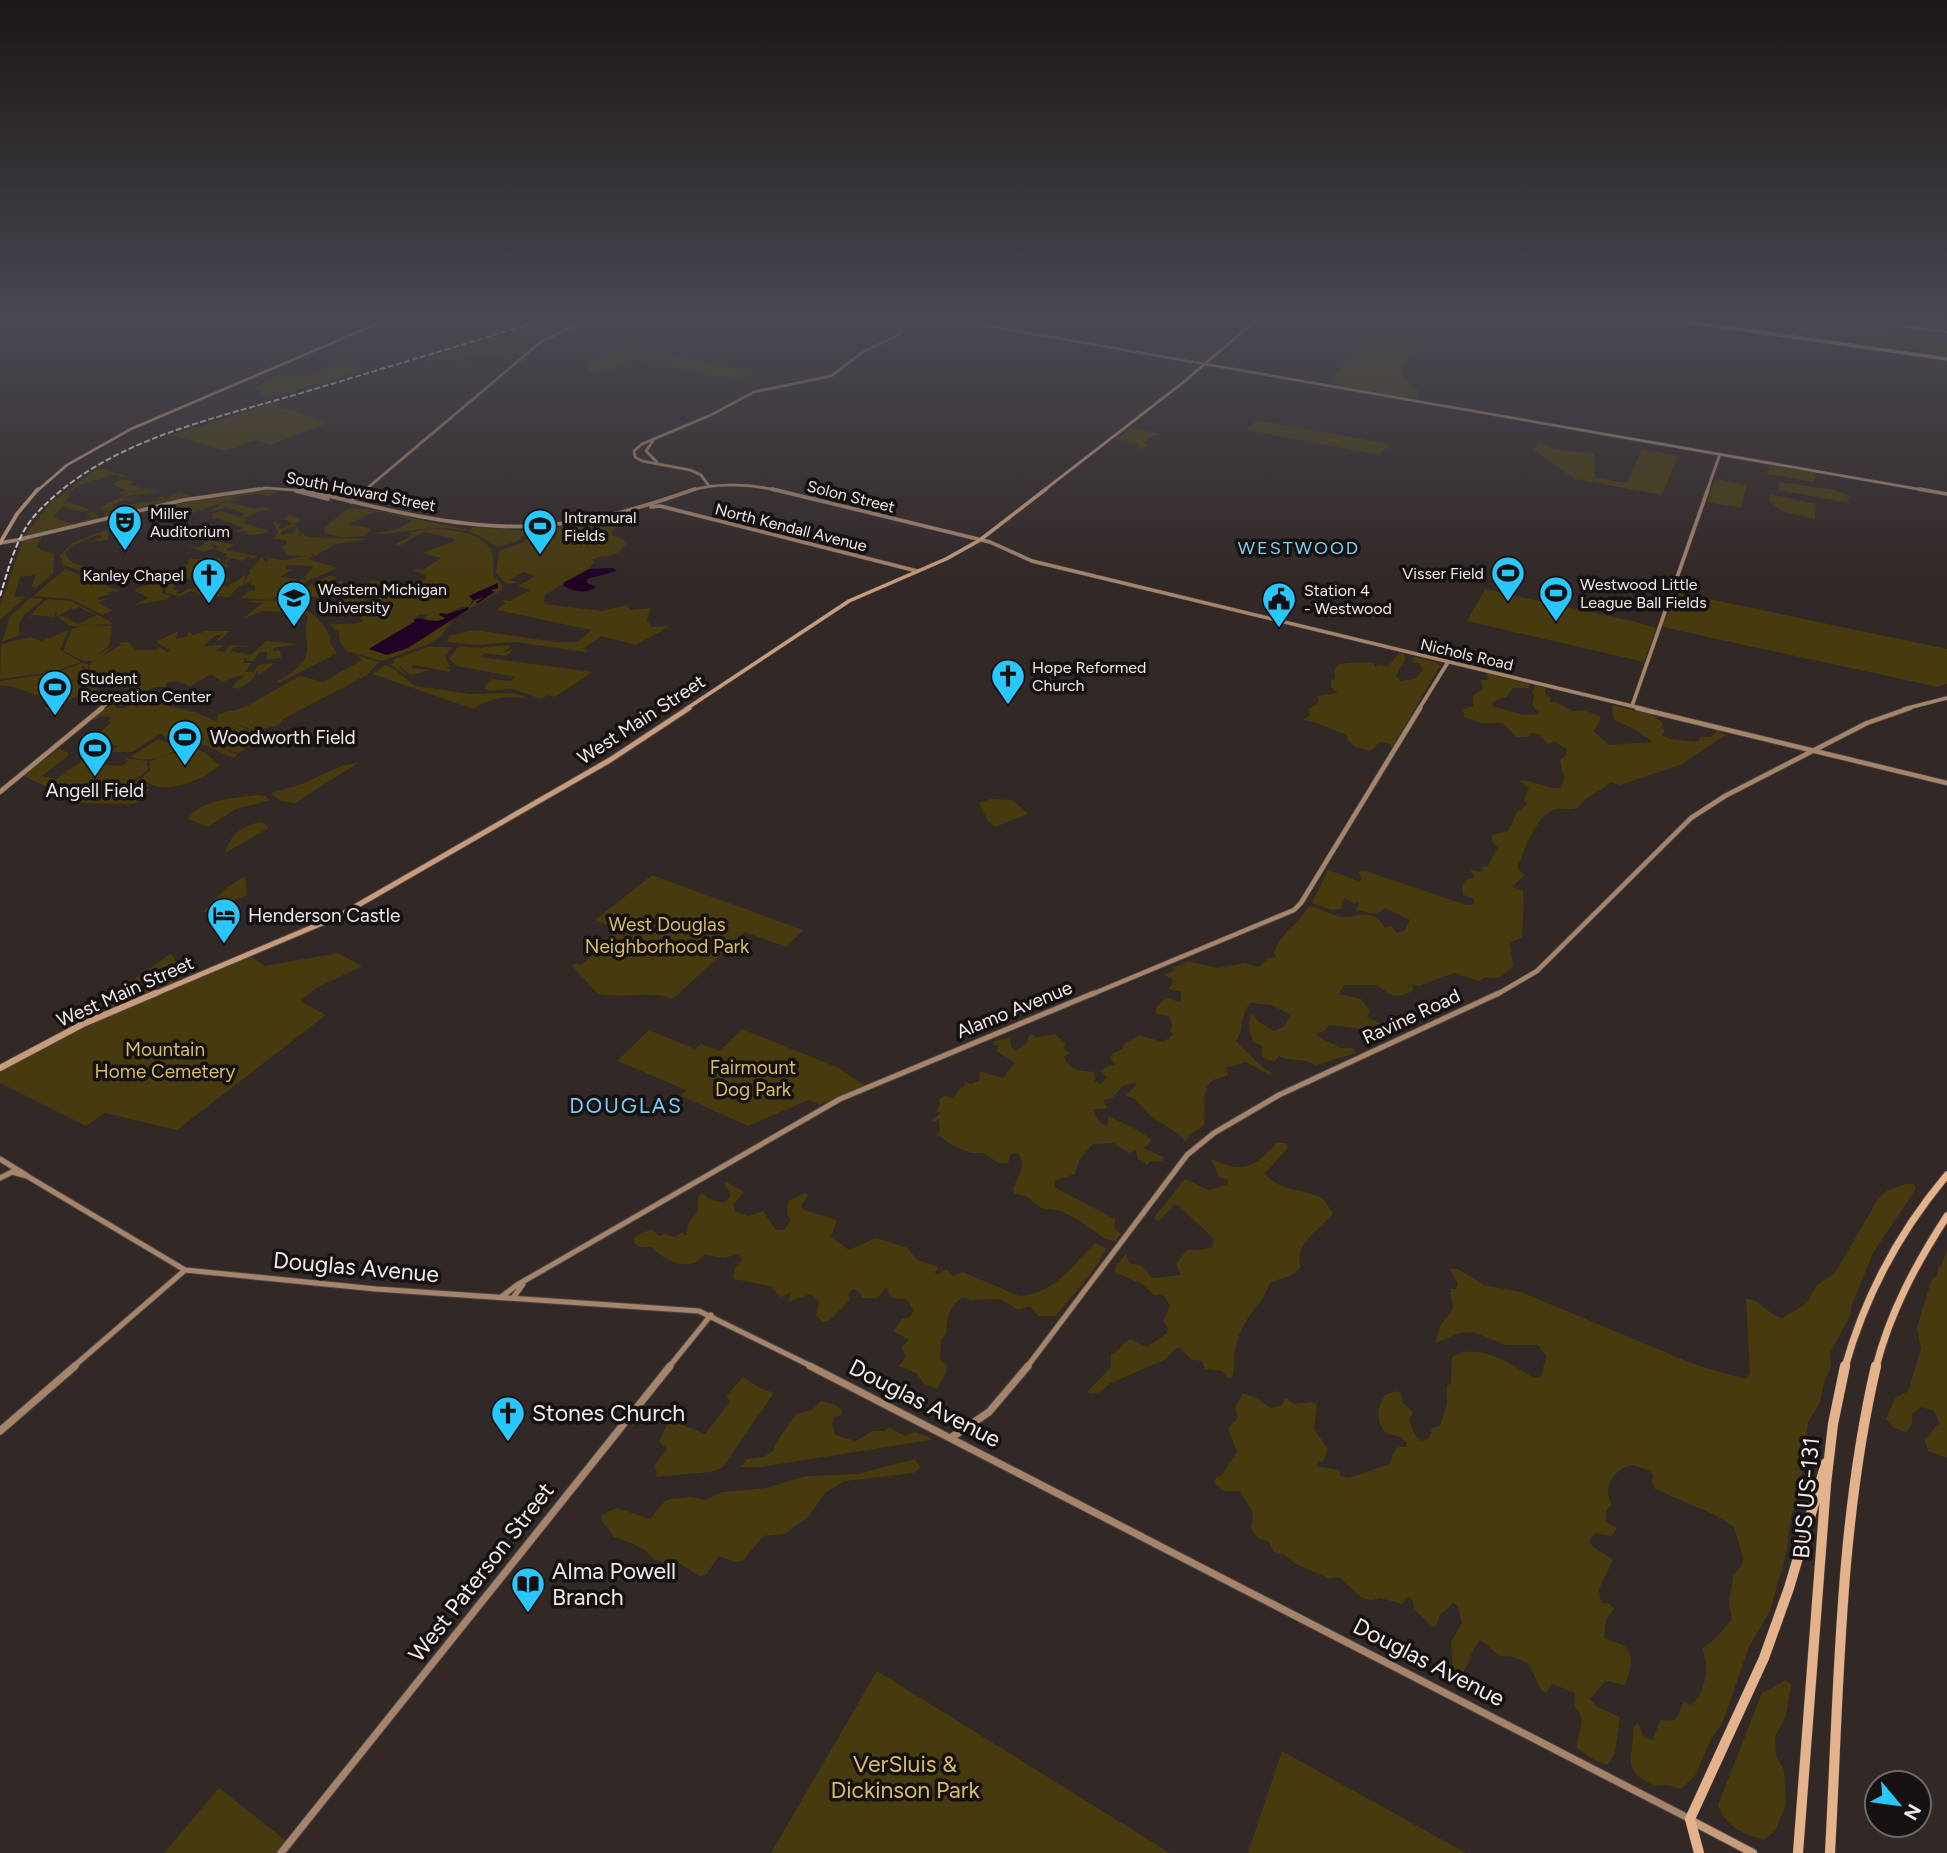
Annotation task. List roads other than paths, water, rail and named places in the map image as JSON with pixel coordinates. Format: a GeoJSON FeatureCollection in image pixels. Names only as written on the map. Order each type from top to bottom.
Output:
{"type":"FeatureCollection","features":[{"type":"Feature","properties":{"kind":"highway","name":"BUS US-131"},"geometry":{"type":"LineString","coordinates":[[1799,1849],[1829,1451],[1845,1367],[1861,1321],[1898,1243],[1919,1208],[1947,1175]]}},
{"type":"Feature","properties":{"kind":"highway"},"geometry":{"type":"LineString","coordinates":[[1830,1853],[1845,1583],[1860,1438],[1872,1378],[1886,1337],[1921,1255],[1947,1216]]}},
{"type":"Feature","properties":{"kind":"highway"},"geometry":{"type":"LineString","coordinates":[[1699,1853],[1690,1819],[1772,1636],[1829,1451]]}},
{"type":"Feature","properties":{"kind":"main road"},"geometry":{"type":"LineString","coordinates":[[0,550],[0,543],[12,518],[34,493],[86,455],[138,427],[181,408]]}},
{"type":"Feature","properties":{"kind":"main road","name":"West Main Street"},"geometry":{"type":"LineString","coordinates":[[0,1068],[94,1019],[339,916],[610,760],[838,608],[983,540],[1149,408]]}},
{"type":"Feature","properties":{"kind":"main road","name":"Douglas Avenue"},"geometry":{"type":"LineString","coordinates":[[1690,1819],[1753,1853]]}},
{"type":"Feature","properties":{"kind":"street"},"geometry":{"type":"LineString","coordinates":[[351,502],[462,408]]}},
{"type":"Feature","properties":{"kind":"street"},"geometry":{"type":"LineString","coordinates":[[690,470],[659,463],[646,454],[646,449],[650,443],[720,408]]}},
{"type":"Feature","properties":{"kind":"street"},"geometry":{"type":"LineString","coordinates":[[1459,408],[1947,494]]}},
{"type":"Feature","properties":{"kind":"street"},"geometry":{"type":"LineString","coordinates":[[661,505],[709,486],[699,474],[690,470],[635,457],[634,451],[639,446],[669,433]]}},
{"type":"Feature","properties":{"kind":"street"},"geometry":{"type":"LineString","coordinates":[[1632,706],[1720,454]]}},
{"type":"Feature","properties":{"kind":"street"},"geometry":{"type":"LineString","coordinates":[[703,488],[704,480]]}},
{"type":"Feature","properties":{"kind":"street","name":"Solon Street"},"geometry":{"type":"LineString","coordinates":[[709,486],[730,485],[779,491],[983,540]]}},
{"type":"Feature","properties":{"kind":"street","name":"South Howard Street"},"geometry":{"type":"LineString","coordinates":[[21,539],[139,510],[138,506],[275,487],[301,489],[377,509],[475,524],[532,526],[590,520],[661,505]]}},
{"type":"Feature","properties":{"kind":"street","name":"South Howard Street"},"geometry":{"type":"LineString","coordinates":[[21,539],[206,497],[283,489],[377,509],[498,528],[555,527],[661,505]]}},
{"type":"Feature","properties":{"kind":"street","name":"North Kendall Avenue"},"geometry":{"type":"LineString","coordinates":[[661,505],[917,571]]}},
{"type":"Feature","properties":{"kind":"street"},"geometry":{"type":"LineString","coordinates":[[0,543],[21,539]]}},
{"type":"Feature","properties":{"kind":"street","name":"Nichols Road"},"geometry":{"type":"LineString","coordinates":[[983,540],[1027,560],[1947,783]]}},
{"type":"Feature","properties":{"kind":"street","name":"Alamo Avenue"},"geometry":{"type":"LineString","coordinates":[[501,1297],[517,1285],[524,1284],[829,1104],[1294,910],[1301,903],[1448,662]]}},
{"type":"Feature","properties":{"kind":"street"},"geometry":{"type":"LineString","coordinates":[[0,792],[116,696]]}},
{"type":"Feature","properties":{"kind":"street","name":"Ravine Road"},"geometry":{"type":"LineString","coordinates":[[951,1437],[963,1433],[983,1418],[1009,1392],[1198,1144],[1298,1083],[1422,1030],[1518,984],[1546,963],[1692,818],[1725,796],[1883,717],[1947,698]]}},
{"type":"Feature","properties":{"kind":"street","name":"Douglas Avenue"},"geometry":{"type":"LineString","coordinates":[[0,1159],[185,1270],[376,1289],[699,1311],[711,1315],[1690,1819]]}},
{"type":"Feature","properties":{"kind":"street"},"geometry":{"type":"LineString","coordinates":[[0,1178],[9,1173],[27,1176]]}},
{"type":"Feature","properties":{"kind":"street"},"geometry":{"type":"LineString","coordinates":[[0,1431],[185,1270]]}},
{"type":"Feature","properties":{"kind":"street"},"geometry":{"type":"LineString","coordinates":[[513,1298],[524,1284]]}},
{"type":"Feature","properties":{"kind":"street","name":"West Paterson Street"},"geometry":{"type":"LineString","coordinates":[[281,1853],[711,1315]]}},
{"type":"Feature","properties":{"kind":"railway"},"geometry":{"type":"LineString","coordinates":[[0,596],[23,532],[36,514],[64,488],[95,467],[128,450],[199,422],[247,408]]}},
{"type":"Feature","properties":{"kind":"place","name":"Miller Auditorium"},"geometry":{"type":"Point","coordinates":[125,552]}},
{"type":"Feature","properties":{"kind":"place","name":"Intramural Fields"},"geometry":{"type":"Point","coordinates":[540,556]}},
{"type":"Feature","properties":{"kind":"place","name":"Visser Field"},"geometry":{"type":"Point","coordinates":[1508,603]}},
{"type":"Feature","properties":{"kind":"place","name":"Kanley Chapel"},"geometry":{"type":"Point","coordinates":[209,605]}},
{"type":"Feature","properties":{"kind":"place","name":"Westwood Little League Ball Fields"},"geometry":{"type":"Point","coordinates":[1556,623]}},
{"type":"Feature","properties":{"kind":"place","name":"Western Michigan University"},"geometry":{"type":"Point","coordinates":[294,628]}},
{"type":"Feature","properties":{"kind":"place","name":"Station 4 - Westwood"},"geometry":{"type":"Point","coordinates":[1279,629]}},
{"type":"Feature","properties":{"kind":"place","name":"Hope Reformed Church"},"geometry":{"type":"Point","coordinates":[1008,706]}},
{"type":"Feature","properties":{"kind":"place","name":"Student Recreation Center"},"geometry":{"type":"Point","coordinates":[55,717]}},
{"type":"Feature","properties":{"kind":"place","name":"Woodworth Field"},"geometry":{"type":"Point","coordinates":[185,767]}},
{"type":"Feature","properties":{"kind":"place","name":"Angell Field"},"geometry":{"type":"Point","coordinates":[95,778]}},
{"type":"Feature","properties":{"kind":"place","name":"Henderson Castle"},"geometry":{"type":"Point","coordinates":[224,945]}},
{"type":"Feature","properties":{"kind":"place","name":"Stones Church"},"geometry":{"type":"Point","coordinates":[508,1443]}},
{"type":"Feature","properties":{"kind":"place","name":"Alma Powell Branch"},"geometry":{"type":"Point","coordinates":[528,1614]}},
{"type":"Feature","properties":{"kind":"district","name":"WESTWOOD"},"geometry":{"type":"Point","coordinates":[1299,548]}},
{"type":"Feature","properties":{"kind":"district","name":"DOUGLAS"},"geometry":{"type":"Point","coordinates":[626,1106]}},
{"type":"Feature","properties":{"kind":"park label","name":"West Douglas Neighborhood Park"},"geometry":{"type":"Point","coordinates":[667,935]}},
{"type":"Feature","properties":{"kind":"park label","name":"Mountain Home Cemetery"},"geometry":{"type":"Point","coordinates":[165,1060]}},
{"type":"Feature","properties":{"kind":"park label","name":"Fairmount Dog Park"},"geometry":{"type":"Point","coordinates":[753,1078]}},
{"type":"Feature","properties":{"kind":"park label","name":"VerSluis & Dickinson Park"},"geometry":{"type":"Point","coordinates":[905,1777]}}]}
